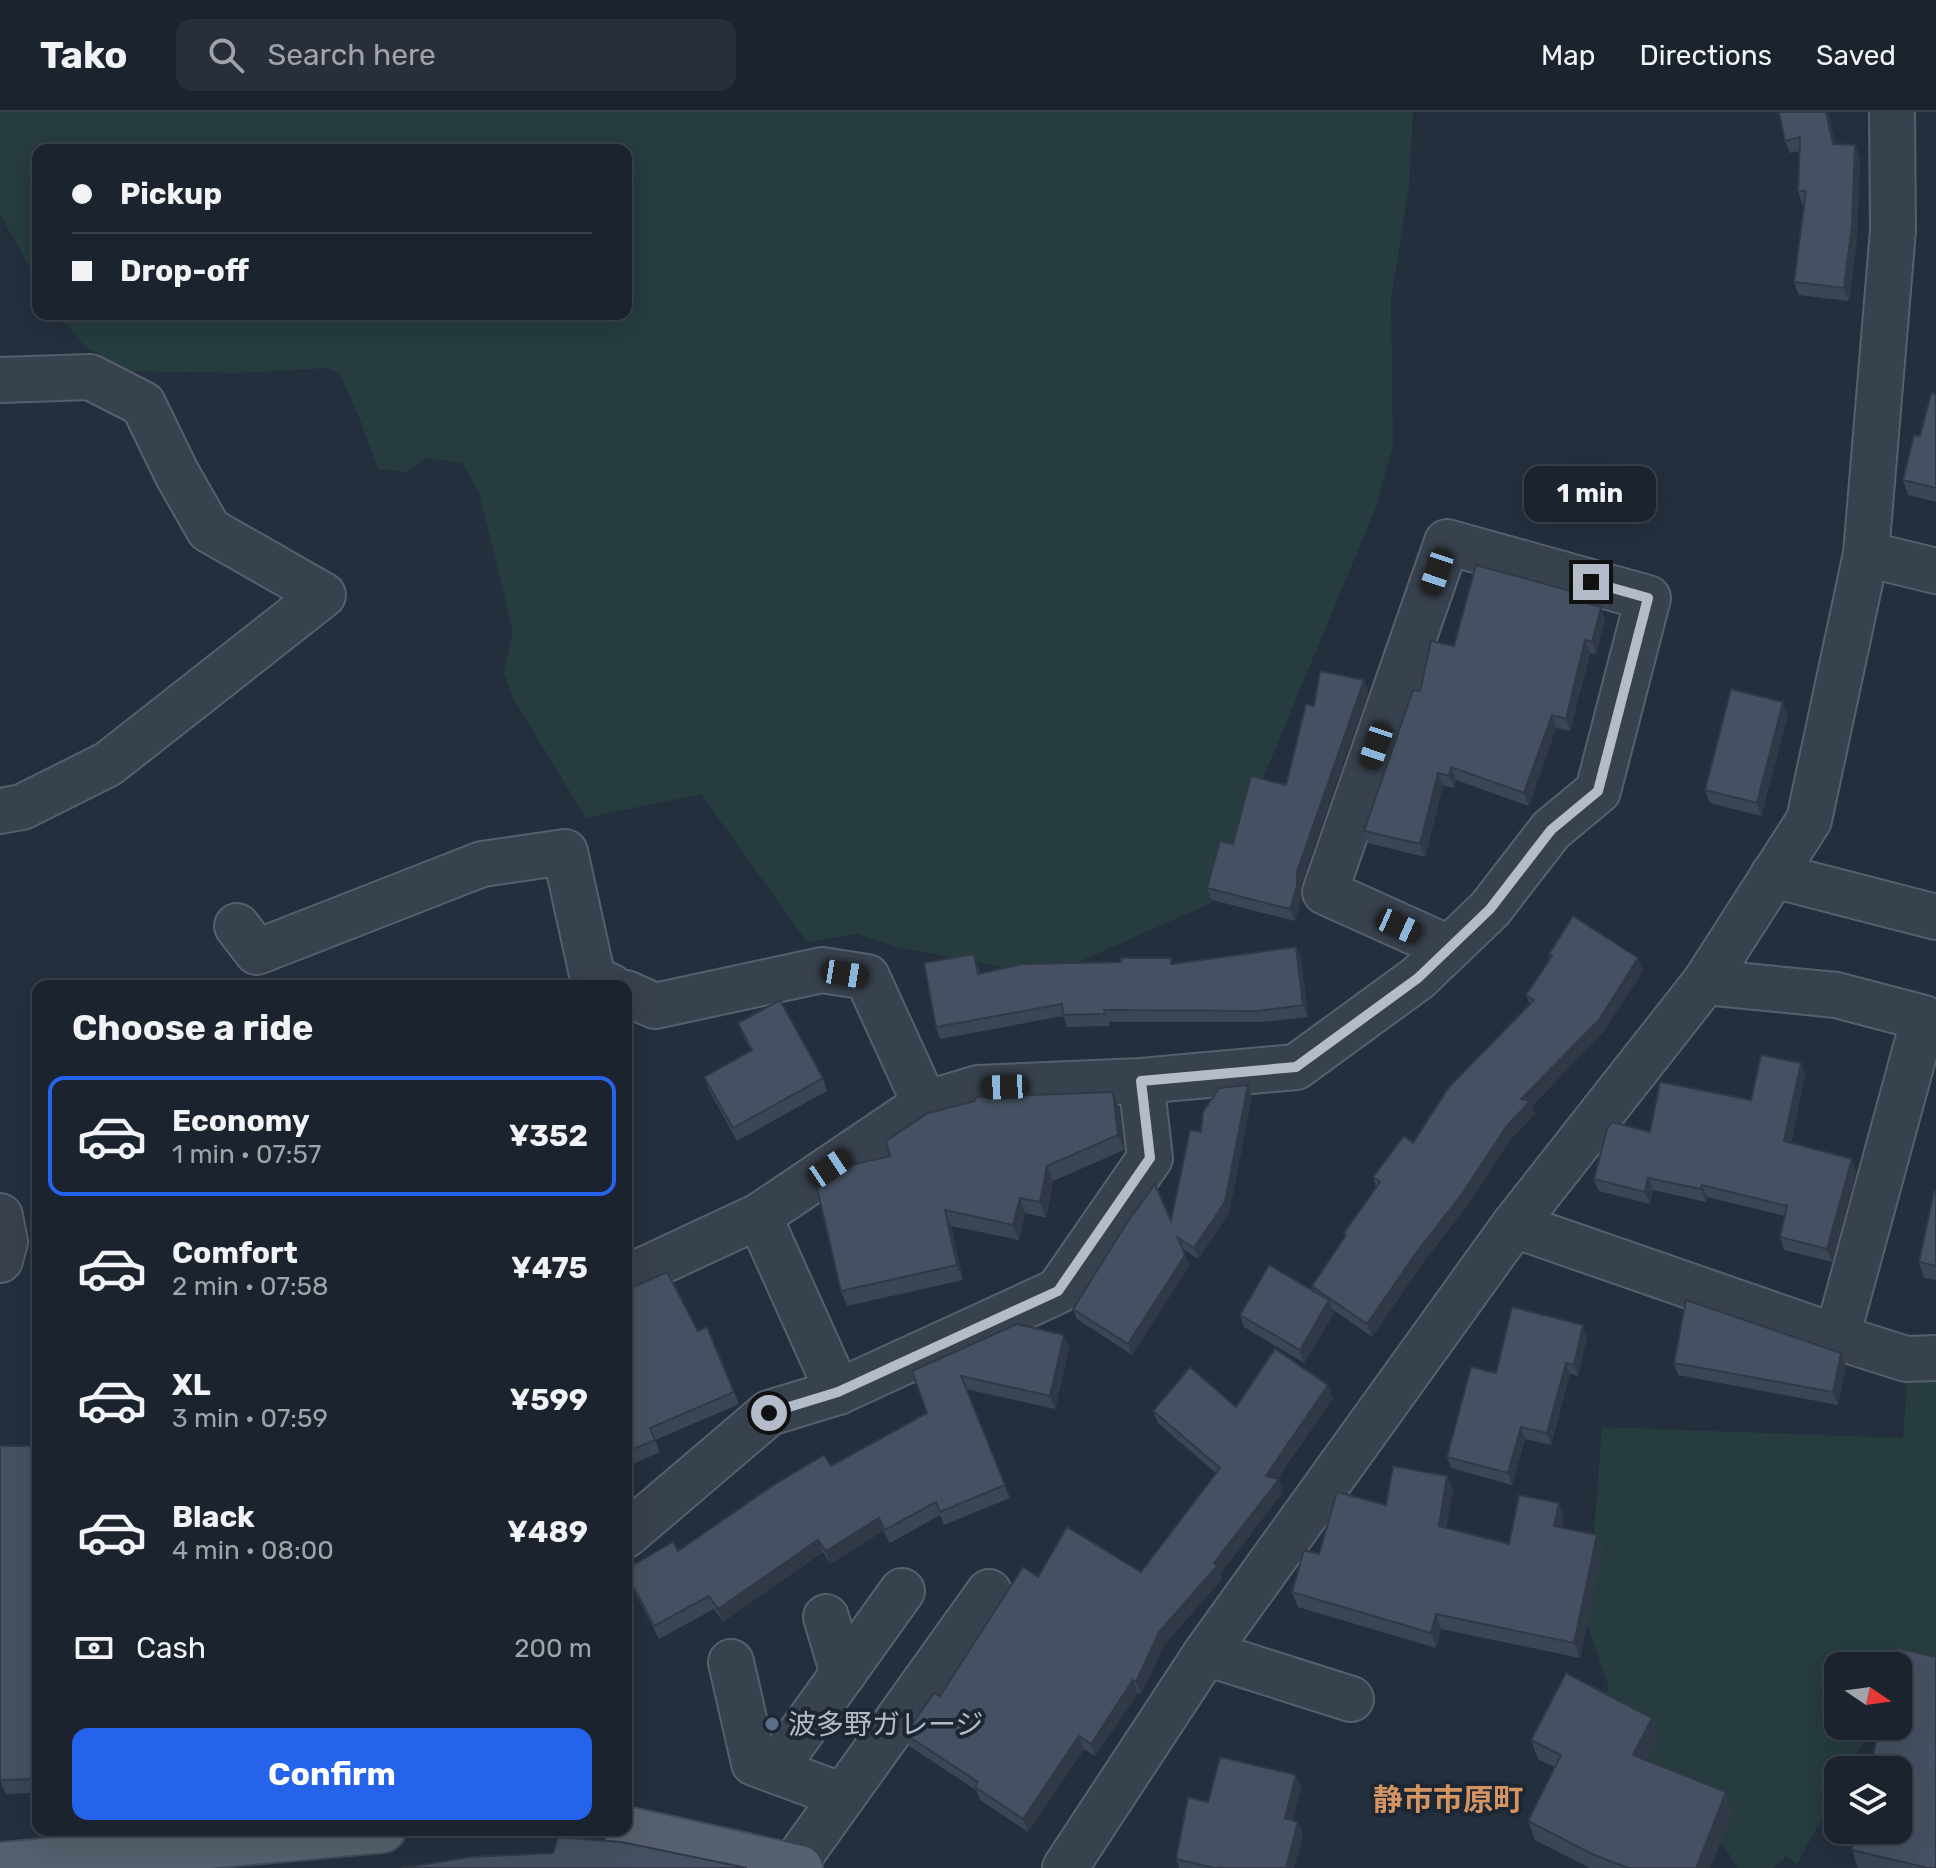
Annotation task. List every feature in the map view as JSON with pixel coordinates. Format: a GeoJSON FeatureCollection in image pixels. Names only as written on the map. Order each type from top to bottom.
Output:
{"type":"FeatureCollection","features":[{"type":"Feature","properties":{"kind":"main road"},"geometry":{"type":"LineString","coordinates":[[632,1830],[796,1867]]}},
{"type":"Feature","properties":{"kind":"main road"},"geometry":{"type":"LineString","coordinates":[[0,1865],[263,1836]]}},
{"type":"Feature","properties":{"kind":"street"},"geometry":{"type":"LineString","coordinates":[[1065,1868],[1206,1653],[1514,1225],[1705,982],[1809,820],[1866,554],[1893,230],[1892,112]]}},
{"type":"Feature","properties":{"kind":"street"},"geometry":{"type":"LineString","coordinates":[[0,380],[90,377],[143,404],[209,530],[323,595],[108,764],[22,807],[0,811]]}},
{"type":"Feature","properties":{"kind":"street"},"geometry":{"type":"LineString","coordinates":[[632,1275],[759,1216],[925,1104],[978,1088],[1141,1081],[1296,1067],[1418,978],[1490,909],[1551,830],[1598,791],[1648,598],[1447,542],[1325,892],[1449,948]]}},
{"type":"Feature","properties":{"kind":"street"},"geometry":{"type":"LineString","coordinates":[[1866,554],[1936,571]]}},
{"type":"Feature","properties":{"kind":"street"},"geometry":{"type":"LineString","coordinates":[[237,926],[257,952],[482,864],[565,852],[595,980]]}},
{"type":"Feature","properties":{"kind":"street"},"geometry":{"type":"LineString","coordinates":[[1773,875],[1936,917]]}},
{"type":"Feature","properties":{"kind":"street"},"geometry":{"type":"LineString","coordinates":[[632,996],[655,1006],[822,970],[867,977],[925,1104]]}},
{"type":"Feature","properties":{"kind":"street"},"geometry":{"type":"LineString","coordinates":[[1705,982],[1836,995],[1930,1019],[1837,1337]]}},
{"type":"Feature","properties":{"kind":"street"},"geometry":{"type":"LineString","coordinates":[[632,1530],[769,1413],[838,1392],[1058,1291],[1150,1158],[1141,1081]]}},
{"type":"Feature","properties":{"kind":"street"},"geometry":{"type":"LineString","coordinates":[[0,1216],[5,1242],[0,1260]]}},
{"type":"Feature","properties":{"kind":"street"},"geometry":{"type":"LineString","coordinates":[[759,1216],[838,1392]]}},
{"type":"Feature","properties":{"kind":"street"},"geometry":{"type":"LineString","coordinates":[[1514,1225],[1906,1359],[1936,1358]]}},
{"type":"Feature","properties":{"kind":"street"},"geometry":{"type":"LineString","coordinates":[[774,1770],[902,1591]]}},
{"type":"Feature","properties":{"kind":"street"},"geometry":{"type":"LineString","coordinates":[[796,1867],[989,1592]]}},
{"type":"Feature","properties":{"kind":"street"},"geometry":{"type":"LineString","coordinates":[[826,1617],[843,1674]]}},
{"type":"Feature","properties":{"kind":"street"},"geometry":{"type":"LineString","coordinates":[[1206,1653],[1351,1699]]}},
{"type":"Feature","properties":{"kind":"street"},"geometry":{"type":"LineString","coordinates":[[731,1662],[754,1763],[843,1796]]}},
{"type":"Feature","properties":{"kind":"green space"},"geometry":{"type":"Polygon","coordinates":[[[0,112],[1413,112],[1409,186],[1391,299],[1393,445],[1376,507],[1211,903],[1047,976],[898,947],[857,934],[807,942],[701,794],[586,818],[512,696],[504,673],[513,631],[479,492],[462,463],[426,458],[408,472],[378,469],[340,374],[327,368],[239,373],[126,371],[85,346],[62,320],[632,320],[632,144],[32,144],[32,271],[0,215],[0,112]]]}},
{"type":"Feature","properties":{"kind":"green space"},"geometry":{"type":"Polygon","coordinates":[[[1908,1370],[1936,1370],[1936,1717],[1912,1685],[1912,1652],[1824,1652],[1824,1740],[1864,1740],[1856,1756],[1824,1756],[1824,1815],[1797,1864],[1786,1856],[1773,1868],[1738,1868],[1723,1845],[1663,1778],[1585,1731],[1609,1688],[1587,1623],[1602,1427],[1903,1438],[1908,1370]]]}},
{"type":"Feature","properties":{"kind":"building"},"geometry":{"type":"Polygon","coordinates":[[[1779,112],[1826,112],[1833,144],[1855,145],[1852,225],[1844,288],[1794,282],[1806,191],[1798,191],[1800,137],[1785,141],[1779,112]]]}},
{"type":"Feature","properties":{"kind":"building"},"geometry":{"type":"Polygon","coordinates":[[[1931,393],[1936,394],[1936,488],[1903,480],[1914,435],[1920,436],[1931,393]]]}},
{"type":"Feature","properties":{"kind":"building"},"geometry":{"type":"Polygon","coordinates":[[[1476,565],[1585,595],[1583,602],[1601,607],[1592,642],[1585,640],[1566,719],[1552,715],[1524,793],[1451,767],[1449,776],[1438,773],[1420,844],[1364,831],[1413,690],[1420,691],[1431,641],[1454,646],[1476,565]]]}},
{"type":"Feature","properties":{"kind":"building"},"geometry":{"type":"Polygon","coordinates":[[[1320,671],[1364,680],[1297,872],[1297,886],[1290,909],[1207,888],[1220,841],[1233,844],[1251,776],[1286,785],[1306,704],[1314,706],[1320,671]]]}},
{"type":"Feature","properties":{"kind":"building"},"geometry":{"type":"Polygon","coordinates":[[[1731,689],[1783,702],[1757,803],[1705,790],[1731,689]]]}},
{"type":"Feature","properties":{"kind":"building"},"geometry":{"type":"Polygon","coordinates":[[[1573,916],[1638,958],[1599,1020],[1521,1099],[1530,1101],[1506,1127],[1462,1194],[1367,1324],[1312,1286],[1380,1182],[1373,1177],[1404,1136],[1413,1143],[1449,1087],[1534,1000],[1526,995],[1552,956],[1549,954],[1573,916]]]}},
{"type":"Feature","properties":{"kind":"building"},"geometry":{"type":"Polygon","coordinates":[[[1296,947],[1303,1005],[1258,1011],[1104,1010],[1105,1014],[1063,1015],[1062,1004],[936,1027],[924,963],[974,954],[978,974],[1022,964],[1121,962],[1121,958],[1171,958],[1171,964],[1296,947]]]}},
{"type":"Feature","properties":{"kind":"building"},"geometry":{"type":"Polygon","coordinates":[[[780,1000],[823,1078],[733,1128],[704,1077],[752,1050],[738,1023],[780,1000]]]}},
{"type":"Feature","properties":{"kind":"building"},"geometry":{"type":"Polygon","coordinates":[[[1761,1055],[1801,1063],[1784,1141],[1852,1159],[1827,1249],[1780,1237],[1787,1206],[1702,1185],[1701,1189],[1648,1178],[1645,1192],[1594,1179],[1607,1129],[1612,1122],[1650,1132],[1660,1082],[1751,1100],[1761,1055]]]}},
{"type":"Feature","properties":{"kind":"building"},"geometry":{"type":"Polygon","coordinates":[[[1248,1085],[1225,1202],[1194,1248],[1178,1238],[1185,1255],[1128,1344],[1073,1309],[1155,1184],[1171,1221],[1190,1130],[1201,1132],[1203,1112],[1219,1088],[1248,1085]]]}},
{"type":"Feature","properties":{"kind":"building"},"geometry":{"type":"Polygon","coordinates":[[[1113,1092],[1118,1135],[1047,1166],[1040,1202],[1020,1198],[1013,1225],[945,1210],[957,1265],[841,1291],[817,1188],[850,1165],[890,1156],[886,1141],[928,1113],[974,1101],[977,1097],[1113,1092]]]}},
{"type":"Feature","properties":{"kind":"building"},"geometry":{"type":"Polygon","coordinates":[[[1936,1192],[1936,1266],[1919,1262],[1936,1192]]]}},
{"type":"Feature","properties":{"kind":"building"},"geometry":{"type":"Polygon","coordinates":[[[1269,1265],[1329,1300],[1300,1350],[1240,1315],[1269,1265]]]}},
{"type":"Feature","properties":{"kind":"building"},"geometry":{"type":"Polygon","coordinates":[[[667,1272],[698,1331],[707,1327],[734,1392],[650,1428],[655,1440],[632,1450],[632,1288],[667,1272]]]}},
{"type":"Feature","properties":{"kind":"building"},"geometry":{"type":"Polygon","coordinates":[[[1686,1300],[1841,1353],[1833,1392],[1674,1363],[1686,1300]]]}},
{"type":"Feature","properties":{"kind":"building"},"geometry":{"type":"Polygon","coordinates":[[[1512,1307],[1583,1325],[1574,1365],[1566,1363],[1547,1433],[1521,1427],[1508,1473],[1447,1457],[1471,1367],[1496,1373],[1512,1307]]]}},
{"type":"Feature","properties":{"kind":"building"},"geometry":{"type":"Polygon","coordinates":[[[1017,1324],[1064,1335],[1050,1396],[961,1376],[1005,1485],[940,1512],[936,1502],[885,1530],[879,1518],[826,1551],[818,1540],[718,1609],[709,1596],[654,1626],[632,1584],[632,1566],[673,1542],[678,1551],[772,1486],[824,1455],[831,1466],[927,1413],[912,1371],[1017,1324]]]}},
{"type":"Feature","properties":{"kind":"building"},"geometry":{"type":"Polygon","coordinates":[[[1275,1349],[1328,1385],[1266,1476],[1279,1479],[1214,1563],[1217,1566],[1159,1632],[1136,1682],[1133,1680],[1091,1744],[1079,1736],[1023,1819],[975,1787],[978,1782],[905,1734],[934,1693],[940,1696],[1023,1567],[1038,1577],[1067,1527],[1141,1572],[1220,1468],[1153,1411],[1190,1367],[1236,1407],[1275,1349]]]}},
{"type":"Feature","properties":{"kind":"building"},"geometry":{"type":"Polygon","coordinates":[[[0,1446],[32,1446],[32,1779],[0,1780],[0,1446]]]}},
{"type":"Feature","properties":{"kind":"building"},"geometry":{"type":"Polygon","coordinates":[[[1393,1466],[1447,1476],[1439,1526],[1509,1544],[1519,1495],[1559,1503],[1554,1526],[1597,1535],[1574,1643],[1436,1614],[1431,1633],[1292,1592],[1304,1550],[1319,1554],[1337,1492],[1386,1505],[1393,1466]]]}},
{"type":"Feature","properties":{"kind":"building"},"geometry":{"type":"Polygon","coordinates":[[[1897,1648],[1936,1657],[1936,1868],[1852,1850],[1853,1844],[1912,1844],[1912,1756],[1873,1756],[1876,1740],[1912,1740],[1912,1652],[1896,1652],[1897,1648]]]}},
{"type":"Feature","properties":{"kind":"building"},"geometry":{"type":"Polygon","coordinates":[[[1566,1673],[1652,1718],[1633,1755],[1726,1792],[1696,1868],[1628,1868],[1592,1854],[1528,1821],[1561,1755],[1531,1740],[1566,1673]]]}},
{"type":"Feature","properties":{"kind":"building"},"geometry":{"type":"Polygon","coordinates":[[[1220,1757],[1296,1775],[1285,1818],[1298,1822],[1286,1868],[1215,1868],[1176,1859],[1188,1797],[1208,1802],[1220,1757]]]}},
{"type":"Feature","properties":{"kind":"building"},"geometry":{"type":"Polygon","coordinates":[[[558,1837],[621,1842],[747,1868],[401,1868],[469,1857],[553,1853],[558,1837]]]}},
{"type":"Feature","properties":{"kind":"place","name":"波多野ガレージ"},"geometry":{"type":"Point","coordinates":[772,1724]}},
{"type":"Feature","properties":{"kind":"district","name":"静市市原町"},"geometry":{"type":"Point","coordinates":[1448,1800]}},
{"type":"Feature","properties":{"kind":"route"},"geometry":{"type":"LineString","coordinates":[[769,1413],[838,1392],[1058,1291],[1150,1158],[1141,1081],[1296,1067],[1418,978],[1490,909],[1551,830],[1598,791],[1648,598],[1591,582]]}}]}
